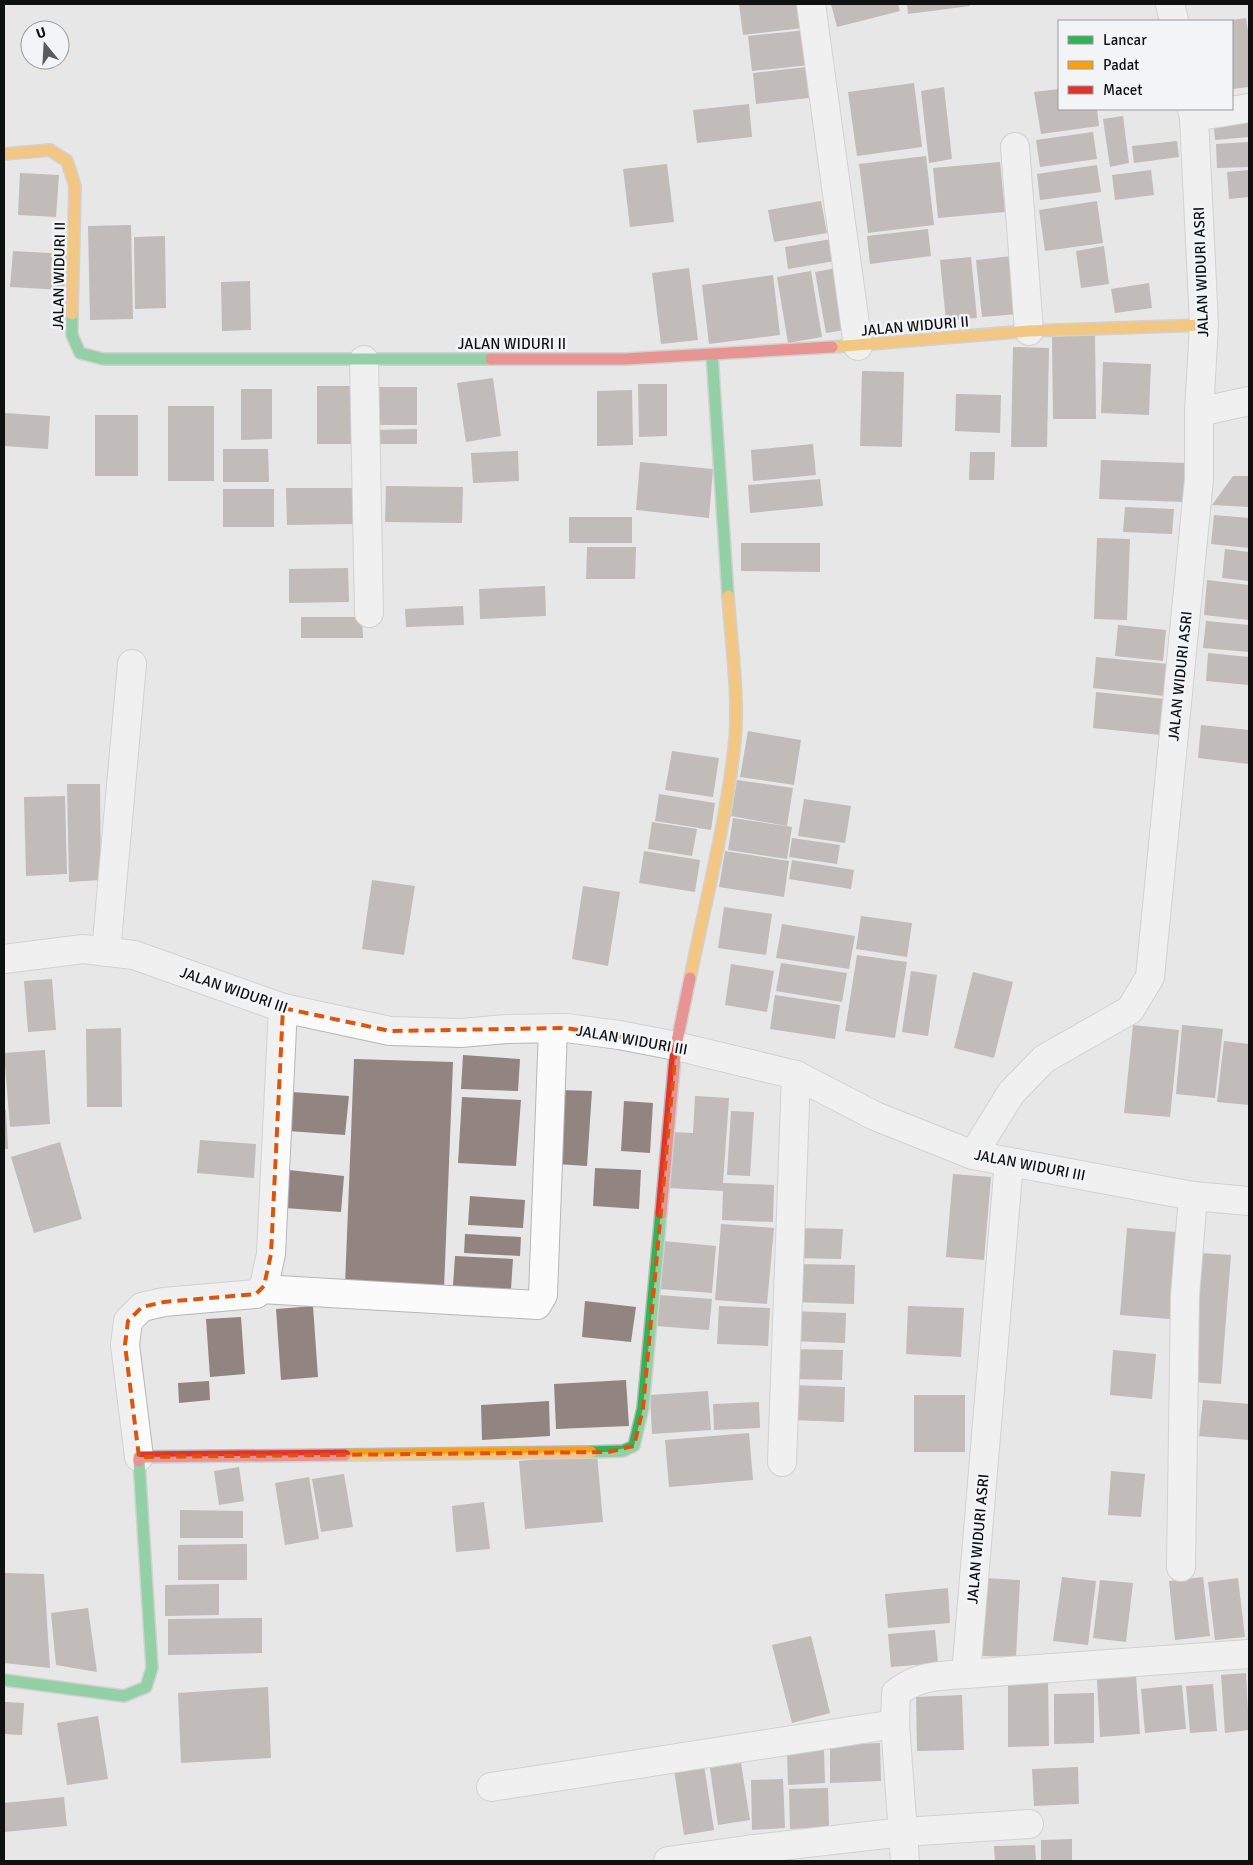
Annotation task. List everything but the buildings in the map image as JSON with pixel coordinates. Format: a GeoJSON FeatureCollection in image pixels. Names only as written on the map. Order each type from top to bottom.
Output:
{"type":"FeatureCollection","features":[{"type":"Feature","properties":{"kind":"street"},"geometry":{"type":"LineString","coordinates":[[811,4],[858,346]]}},
{"type":"Feature","properties":{"kind":"street"},"geometry":{"type":"LineString","coordinates":[[1170,4],[1174,20]]}},
{"type":"Feature","properties":{"kind":"street"},"geometry":{"type":"LineString","coordinates":[[1233,109],[1249,108]]}},
{"type":"Feature","properties":{"kind":"street"},"geometry":{"type":"LineString","coordinates":[[1193,113],[1227,110]]}},
{"type":"Feature","properties":{"kind":"street","name":"JALAN WIDURI ASRI"},"geometry":{"type":"LineString","coordinates":[[973,1155],[1011,1093],[1044,1059],[1130,1010],[1150,977],[1199,479],[1199,412],[1204,325],[1193,113]]}},
{"type":"Feature","properties":{"kind":"street"},"geometry":{"type":"LineString","coordinates":[[1015,147],[1030,331]]}},
{"type":"Feature","properties":{"kind":"street","name":"JALAN WIDURI II"},"geometry":{"type":"LineString","coordinates":[[4,154],[50,150],[67,161],[75,186],[72,335],[80,352],[103,358],[625,359],[858,346],[1030,331],[1204,325]]}},
{"type":"Feature","properties":{"kind":"street"},"geometry":{"type":"LineString","coordinates":[[139,1457],[608,1452],[623,1451],[634,1446],[643,1408],[676,1046],[727,794],[735,738],[735,696],[712,354]]}},
{"type":"Feature","properties":{"kind":"street"},"geometry":{"type":"LineString","coordinates":[[364,360],[368,613]]}},
{"type":"Feature","properties":{"kind":"street"},"geometry":{"type":"LineString","coordinates":[[1199,412],[1249,401]]}},
{"type":"Feature","properties":{"kind":"street"},"geometry":{"type":"LineString","coordinates":[[106,952],[132,664]]}},
{"type":"Feature","properties":{"kind":"street","name":"JALAN WIDURI III"},"geometry":{"type":"LineString","coordinates":[[4,959],[83,949],[134,955],[282,1008],[390,1031],[461,1033],[506,1029],[553,1029],[619,1035],[676,1046],[796,1075],[875,1116],[973,1155],[1193,1196],[1249,1201]]}},
{"type":"Feature","properties":{"kind":"street"},"geometry":{"type":"LineString","coordinates":[[4,1680],[124,1696],[146,1687],[152,1668],[139,1457],[125,1345],[128,1321],[142,1307],[164,1302],[256,1294],[264,1286],[270,1254],[282,1008]]}},
{"type":"Feature","properties":{"kind":"street"},"geometry":{"type":"LineString","coordinates":[[261,1289],[537,1305],[543,1295],[553,1029]]}},
{"type":"Feature","properties":{"kind":"street"},"geometry":{"type":"LineString","coordinates":[[782,1462],[796,1075]]}},
{"type":"Feature","properties":{"kind":"street","name":"JALAN WIDURI ASRI"},"geometry":{"type":"LineString","coordinates":[[966,1674],[1009,1162]]}},
{"type":"Feature","properties":{"kind":"street"},"geometry":{"type":"LineString","coordinates":[[1181,1567],[1185,1296],[1193,1196]]}},
{"type":"Feature","properties":{"kind":"street"},"geometry":{"type":"LineString","coordinates":[[905,1861],[894,1724],[896,1693],[905,1686],[923,1678],[966,1674],[1249,1654]]}},
{"type":"Feature","properties":{"kind":"street"},"geometry":{"type":"LineString","coordinates":[[491,1787],[894,1724]]}},
{"type":"Feature","properties":{"kind":"street"},"geometry":{"type":"LineString","coordinates":[[668,1861],[746,1856],[903,1832],[1029,1824]]}},
{"type":"Feature","properties":{"kind":"highlighted area"},"geometry":{"type":"Polygon","coordinates":[[[283,1008],[390,1031],[566,1028],[676,1046],[643,1408],[634,1446],[608,1452],[139,1457],[125,1345],[128,1321],[142,1307],[164,1302],[256,1294],[264,1286],[271,1254],[283,1008]]]}},
{"type":"Feature","properties":{"kind":"traffic: fast"},"geometry":{"type":"LineString","coordinates":[[72,314],[72,335],[80,353],[103,359],[491,359]]}},
{"type":"Feature","properties":{"kind":"traffic: fast"},"geometry":{"type":"LineString","coordinates":[[712,354],[728,596]]}},
{"type":"Feature","properties":{"kind":"traffic: fast"},"geometry":{"type":"LineString","coordinates":[[591,1452],[623,1451],[634,1446],[643,1408],[661,1213]]}},
{"type":"Feature","properties":{"kind":"traffic: fast"},"geometry":{"type":"LineString","coordinates":[[4,1680],[124,1696],[146,1687],[152,1668],[139,1461]]}},
{"type":"Feature","properties":{"kind":"traffic: slow"},"geometry":{"type":"LineString","coordinates":[[4,154],[50,150],[67,161],[75,186],[72,314]]}},
{"type":"Feature","properties":{"kind":"traffic: slow"},"geometry":{"type":"LineString","coordinates":[[832,347],[1029,331],[1204,325]]}},
{"type":"Feature","properties":{"kind":"traffic: slow"},"geometry":{"type":"LineString","coordinates":[[690,978],[727,799],[735,740],[735,687],[728,596]]}},
{"type":"Feature","properties":{"kind":"traffic: slow"},"geometry":{"type":"LineString","coordinates":[[345,1455],[591,1452]]}},
{"type":"Feature","properties":{"kind":"traffic: jam"},"geometry":{"type":"LineString","coordinates":[[491,359],[625,359],[832,347]]}},
{"type":"Feature","properties":{"kind":"traffic: jam"},"geometry":{"type":"LineString","coordinates":[[661,1213],[676,1046],[690,978]]}},
{"type":"Feature","properties":{"kind":"traffic: jam"},"geometry":{"type":"LineString","coordinates":[[139,1461],[139,1457],[345,1455]]}}]}
